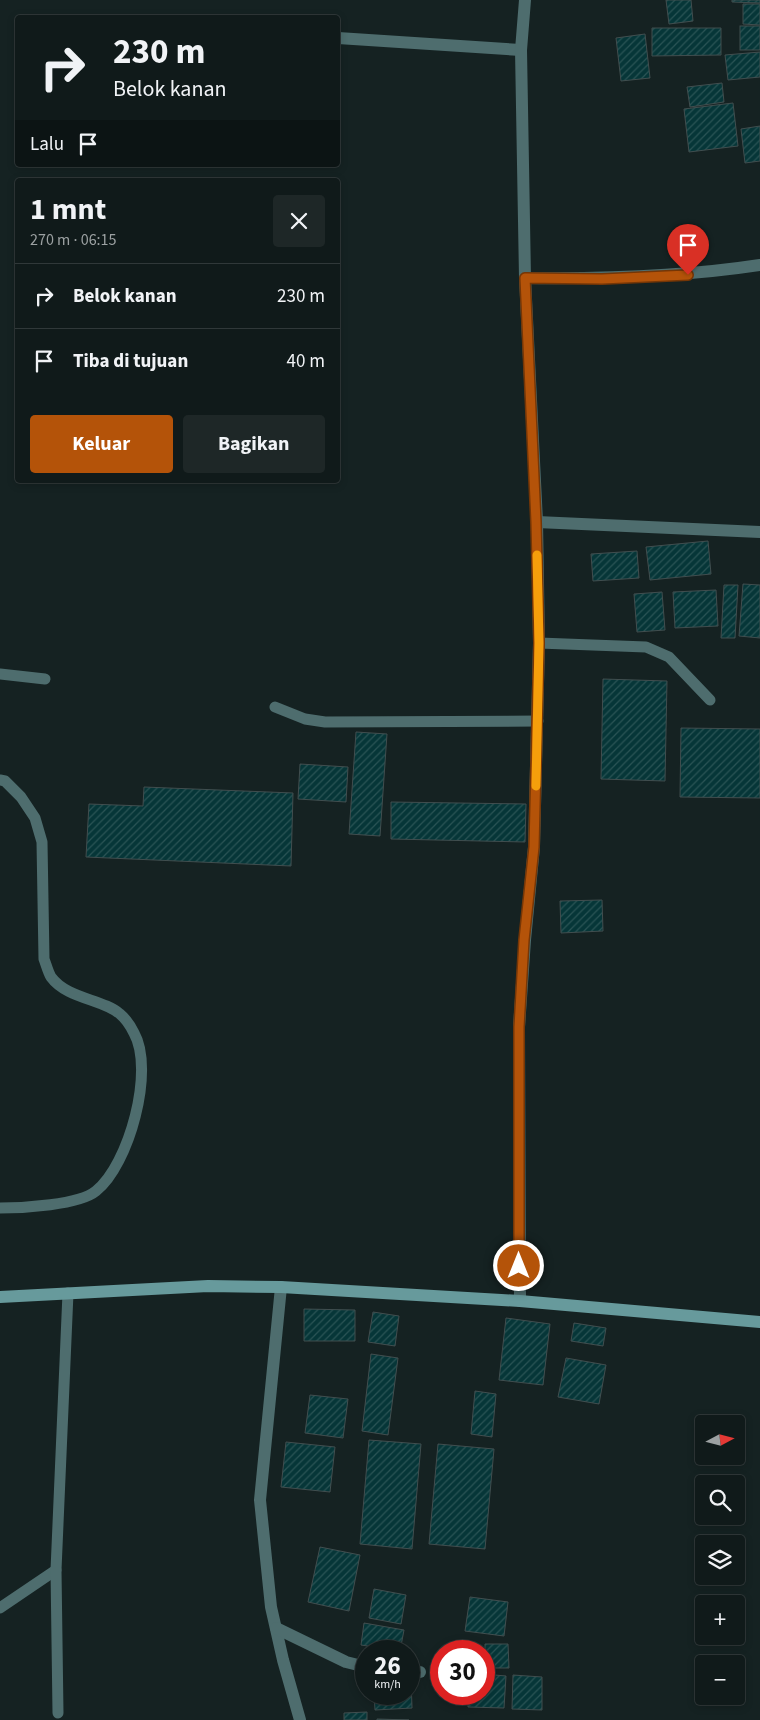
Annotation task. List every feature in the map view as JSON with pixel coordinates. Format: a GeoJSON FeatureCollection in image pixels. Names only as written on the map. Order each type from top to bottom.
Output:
{"type":"FeatureCollection","features":[{"type":"Feature","properties":{"kind":"street"},"geometry":{"type":"LineString","coordinates":[[520,1301],[519,1027],[524,940],[534,847],[539,643],[536,522],[525,278],[521,50],[525,0]]}},
{"type":"Feature","properties":{"kind":"street"},"geometry":{"type":"LineString","coordinates":[[340,38],[521,50]]}},
{"type":"Feature","properties":{"kind":"street"},"geometry":{"type":"LineString","coordinates":[[525,278],[602,279],[705,274],[760,265]]}},
{"type":"Feature","properties":{"kind":"street"},"geometry":{"type":"LineString","coordinates":[[536,522],[760,532]]}},
{"type":"Feature","properties":{"kind":"street"},"geometry":{"type":"LineString","coordinates":[[0,1297],[208,1286],[281,1287],[520,1301],[760,1322]]}},
{"type":"Feature","properties":{"kind":"street"},"geometry":{"type":"LineString","coordinates":[[281,1287],[260,1500],[269,1588],[276,1628],[300,1720]]}},
{"type":"Feature","properties":{"kind":"street"},"geometry":{"type":"LineString","coordinates":[[276,1628],[346,1662],[355,1664]]}},
{"type":"Feature","properties":{"kind":"lane"},"geometry":{"type":"LineString","coordinates":[[539,643],[646,647],[669,657],[710,700]]}},
{"type":"Feature","properties":{"kind":"lane"},"geometry":{"type":"LineString","coordinates":[[0,674],[45,679]]}},
{"type":"Feature","properties":{"kind":"lane"},"geometry":{"type":"LineString","coordinates":[[275,706],[305,719],[325,722],[538,721]]}},
{"type":"Feature","properties":{"kind":"lane"},"geometry":{"type":"LineString","coordinates":[[0,780],[4,781],[21,797],[35,818],[42,842],[44,959],[51,976],[66,990],[120,1014],[135,1033],[142,1066],[142,1082],[133,1126],[112,1176],[95,1192],[72,1200],[24,1208],[0,1208]]}},
{"type":"Feature","properties":{"kind":"lane"},"geometry":{"type":"LineString","coordinates":[[58,1714],[56,1570],[68,1293]]}},
{"type":"Feature","properties":{"kind":"lane"},"geometry":{"type":"LineString","coordinates":[[0,1608],[56,1570]]}},
{"type":"Feature","properties":{"kind":"building"},"geometry":{"type":"Polygon","coordinates":[[[666,0],[691,0],[693,21],[669,24],[666,0]]]}},
{"type":"Feature","properties":{"kind":"building"},"geometry":{"type":"Polygon","coordinates":[[[732,0],[760,0],[760,3],[732,2],[732,0]]]}},
{"type":"Feature","properties":{"kind":"building"},"geometry":{"type":"Polygon","coordinates":[[[743,4],[760,4],[760,25],[743,24],[743,4]]]}},
{"type":"Feature","properties":{"kind":"building"},"geometry":{"type":"Polygon","coordinates":[[[740,26],[760,26],[760,50],[740,50],[740,26]]]}},
{"type":"Feature","properties":{"kind":"building"},"geometry":{"type":"Polygon","coordinates":[[[652,28],[721,28],[721,55],[652,56],[652,28]]]}},
{"type":"Feature","properties":{"kind":"building"},"geometry":{"type":"Polygon","coordinates":[[[645,34],[650,78],[621,81],[616,38],[645,34]]]}},
{"type":"Feature","properties":{"kind":"building"},"geometry":{"type":"Polygon","coordinates":[[[760,52],[760,77],[728,80],[725,55],[760,52]]]}},
{"type":"Feature","properties":{"kind":"building"},"geometry":{"type":"Polygon","coordinates":[[[722,83],[724,102],[690,107],[687,87],[722,83]]]}},
{"type":"Feature","properties":{"kind":"building"},"geometry":{"type":"Polygon","coordinates":[[[733,103],[738,146],[689,152],[684,109],[733,103]]]}},
{"type":"Feature","properties":{"kind":"building"},"geometry":{"type":"Polygon","coordinates":[[[760,126],[760,161],[745,163],[741,129],[760,126]]]}},
{"type":"Feature","properties":{"kind":"building"},"geometry":{"type":"Polygon","coordinates":[[[708,541],[711,574],[650,580],[646,547],[708,541]]]}},
{"type":"Feature","properties":{"kind":"building"},"geometry":{"type":"Polygon","coordinates":[[[637,551],[639,578],[593,581],[591,554],[637,551]]]}},
{"type":"Feature","properties":{"kind":"building"},"geometry":{"type":"Polygon","coordinates":[[[743,584],[760,585],[760,638],[739,636],[743,584]]]}},
{"type":"Feature","properties":{"kind":"building"},"geometry":{"type":"Polygon","coordinates":[[[724,585],[738,585],[735,638],[721,638],[724,585]]]}},
{"type":"Feature","properties":{"kind":"building"},"geometry":{"type":"Polygon","coordinates":[[[716,590],[718,626],[675,628],[673,592],[716,590]]]}},
{"type":"Feature","properties":{"kind":"building"},"geometry":{"type":"Polygon","coordinates":[[[662,592],[665,630],[637,632],[634,594],[662,592]]]}},
{"type":"Feature","properties":{"kind":"building"},"geometry":{"type":"Polygon","coordinates":[[[603,679],[667,681],[665,781],[601,779],[603,679]]]}},
{"type":"Feature","properties":{"kind":"building"},"geometry":{"type":"Polygon","coordinates":[[[681,728],[760,729],[760,798],[680,797],[681,728]]]}},
{"type":"Feature","properties":{"kind":"building"},"geometry":{"type":"Polygon","coordinates":[[[356,732],[387,734],[380,836],[349,834],[356,732]]]}},
{"type":"Feature","properties":{"kind":"building"},"geometry":{"type":"Polygon","coordinates":[[[300,764],[348,767],[346,802],[298,799],[300,764]]]}},
{"type":"Feature","properties":{"kind":"building"},"geometry":{"type":"Polygon","coordinates":[[[144,787],[293,793],[291,866],[86,857],[89,804],[143,806],[144,787]]]}},
{"type":"Feature","properties":{"kind":"building"},"geometry":{"type":"Polygon","coordinates":[[[391,802],[526,804],[525,842],[391,839],[391,802]]]}},
{"type":"Feature","properties":{"kind":"building"},"geometry":{"type":"Polygon","coordinates":[[[602,900],[603,931],[561,933],[560,901],[602,900]]]}},
{"type":"Feature","properties":{"kind":"building"},"geometry":{"type":"Polygon","coordinates":[[[304,1309],[355,1310],[355,1341],[304,1341],[304,1309]]]}},
{"type":"Feature","properties":{"kind":"building"},"geometry":{"type":"Polygon","coordinates":[[[373,1312],[399,1316],[395,1346],[368,1342],[373,1312]]]}},
{"type":"Feature","properties":{"kind":"building"},"geometry":{"type":"Polygon","coordinates":[[[506,1318],[550,1324],[543,1385],[499,1380],[506,1318]]]}},
{"type":"Feature","properties":{"kind":"building"},"geometry":{"type":"Polygon","coordinates":[[[574,1323],[606,1328],[603,1346],[571,1341],[574,1323]]]}},
{"type":"Feature","properties":{"kind":"building"},"geometry":{"type":"Polygon","coordinates":[[[371,1354],[398,1358],[388,1435],[362,1431],[371,1354]]]}},
{"type":"Feature","properties":{"kind":"building"},"geometry":{"type":"Polygon","coordinates":[[[566,1358],[606,1365],[599,1404],[558,1397],[566,1358]]]}},
{"type":"Feature","properties":{"kind":"building"},"geometry":{"type":"Polygon","coordinates":[[[475,1391],[496,1394],[492,1437],[471,1434],[475,1391]]]}},
{"type":"Feature","properties":{"kind":"building"},"geometry":{"type":"Polygon","coordinates":[[[310,1395],[348,1399],[343,1438],[305,1433],[310,1395]]]}},
{"type":"Feature","properties":{"kind":"building"},"geometry":{"type":"Polygon","coordinates":[[[369,1440],[421,1444],[412,1549],[360,1544],[369,1440]]]}},
{"type":"Feature","properties":{"kind":"building"},"geometry":{"type":"Polygon","coordinates":[[[286,1442],[335,1447],[330,1492],[281,1487],[286,1442]]]}},
{"type":"Feature","properties":{"kind":"building"},"geometry":{"type":"Polygon","coordinates":[[[438,1444],[494,1449],[485,1549],[429,1544],[438,1444]]]}},
{"type":"Feature","properties":{"kind":"building"},"geometry":{"type":"Polygon","coordinates":[[[320,1547],[360,1555],[349,1611],[308,1602],[320,1547]]]}},
{"type":"Feature","properties":{"kind":"building"},"geometry":{"type":"Polygon","coordinates":[[[374,1589],[406,1595],[401,1624],[369,1618],[374,1589]]]}},
{"type":"Feature","properties":{"kind":"building"},"geometry":{"type":"Polygon","coordinates":[[[470,1597],[508,1602],[504,1636],[465,1631],[470,1597]]]}},
{"type":"Feature","properties":{"kind":"building"},"geometry":{"type":"Polygon","coordinates":[[[364,1623],[404,1630],[402,1640],[362,1640],[364,1623]]]}},
{"type":"Feature","properties":{"kind":"building"},"geometry":{"type":"Polygon","coordinates":[[[495,1644],[508,1644],[509,1668],[495,1668],[495,1644]]]}},
{"type":"Feature","properties":{"kind":"building"},"geometry":{"type":"Polygon","coordinates":[[[495,1675],[506,1676],[504,1708],[468,1707],[468,1705],[495,1705],[495,1675]]]}},
{"type":"Feature","properties":{"kind":"building"},"geometry":{"type":"Polygon","coordinates":[[[513,1675],[542,1677],[542,1710],[512,1709],[513,1675]]]}},
{"type":"Feature","properties":{"kind":"building"},"geometry":{"type":"Polygon","coordinates":[[[375,1705],[412,1705],[412,1708],[375,1710],[375,1705]]]}},
{"type":"Feature","properties":{"kind":"building"},"geometry":{"type":"Polygon","coordinates":[[[367,1712],[367,1720],[344,1720],[344,1713],[367,1712]]]}},
{"type":"Feature","properties":{"kind":"building"},"geometry":{"type":"Polygon","coordinates":[[[377,1719],[409,1720],[377,1720],[377,1719]]]}},
{"type":"Feature","properties":{"kind":"slow traffic"},"geometry":{"type":"LineString","coordinates":[[536,786],[539,643],[537,555]]}},
{"type":"Feature","properties":{"kind":"route"},"geometry":{"type":"LineString","coordinates":[[519,1266],[519,1027],[524,940],[534,847],[539,643],[536,522],[525,278],[602,279],[688,275]]}}]}
